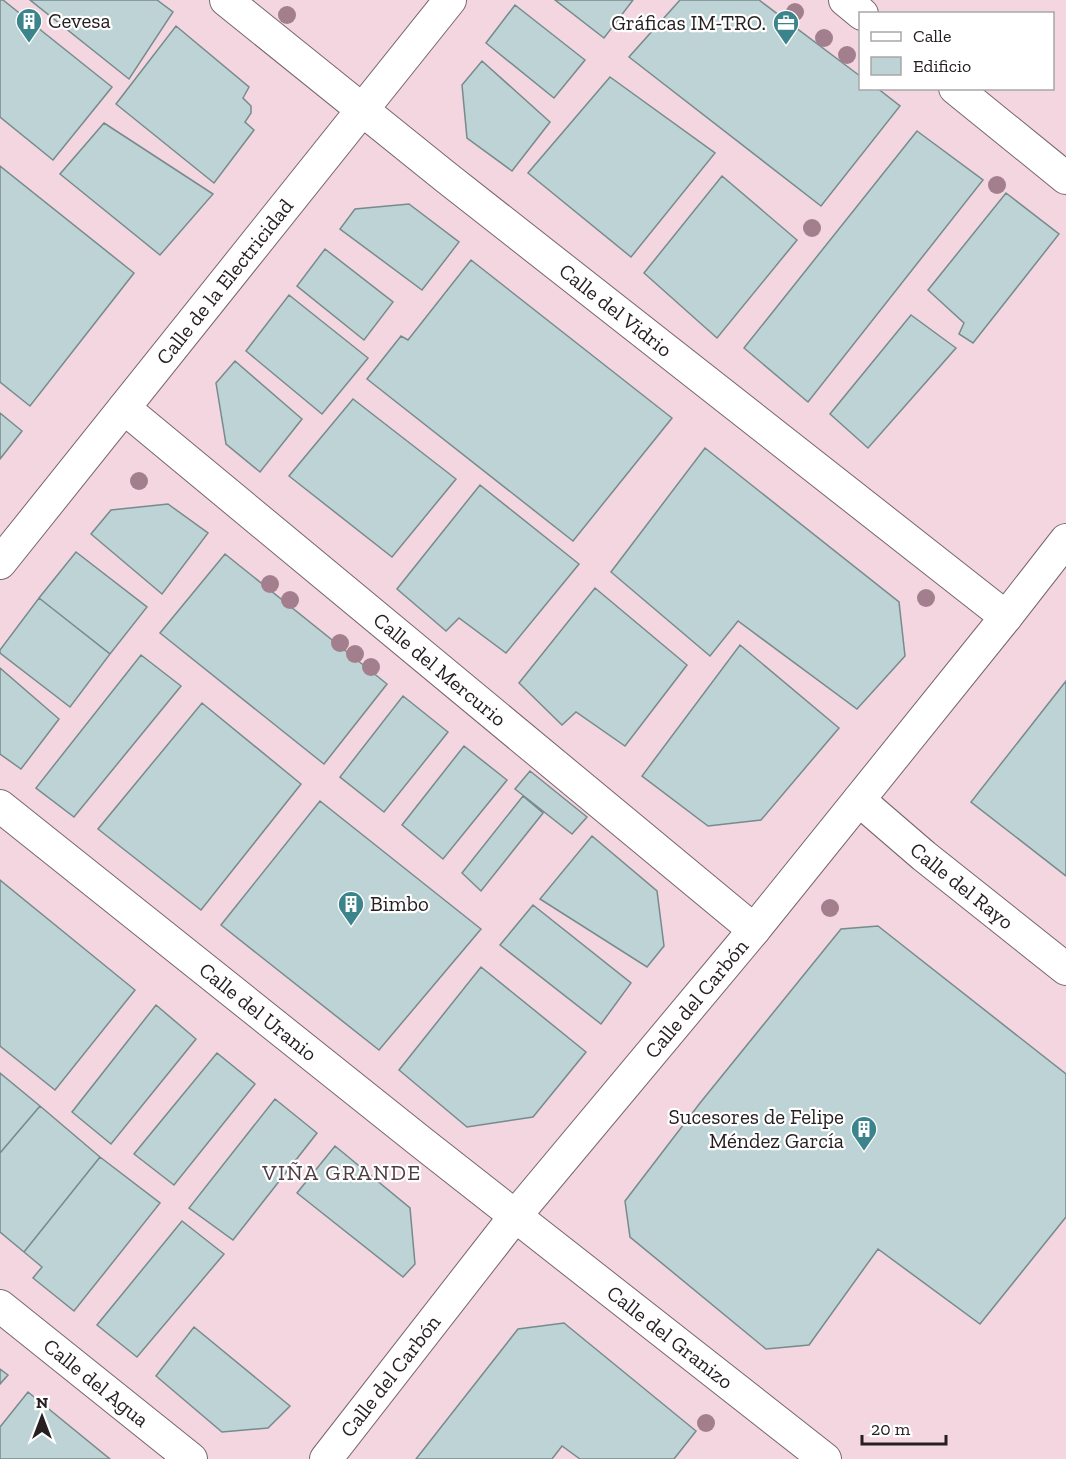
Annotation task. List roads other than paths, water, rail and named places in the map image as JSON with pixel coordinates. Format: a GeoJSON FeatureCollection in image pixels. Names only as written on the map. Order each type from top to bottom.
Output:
{"type":"FeatureCollection","features":[{"type":"Feature","properties":{"kind":"street","name":"Calle del Vidrio"},"geometry":{"type":"LineString","coordinates":[[226,0],[362,110],[1006,617]]}},
{"type":"Feature","properties":{"kind":"street","name":"Calle de la Electricidad"},"geometry":{"type":"LineString","coordinates":[[0,563],[450,0]]}},
{"type":"Feature","properties":{"kind":"street"},"geometry":{"type":"LineString","coordinates":[[845,0],[860,12]]}},
{"type":"Feature","properties":{"kind":"street"},"geometry":{"type":"LineString","coordinates":[[957,90],[1066,178]]}},
{"type":"Feature","properties":{"kind":"street","name":"Calle del Mercurio"},"geometry":{"type":"LineString","coordinates":[[124,408],[754,930]]}},
{"type":"Feature","properties":{"kind":"street","name":"Calle del Carbón"},"geometry":{"type":"LineString","coordinates":[[327,1459],[516,1215],[754,930],[1066,540]]}},
{"type":"Feature","properties":{"kind":"street","name":"Calle del Rayo"},"geometry":{"type":"LineString","coordinates":[[859,800],[924,856],[1066,969]]}},
{"type":"Feature","properties":{"kind":"street","name":"Calle del Uranio"},"geometry":{"type":"LineString","coordinates":[[0,806],[421,1142],[516,1215]]}},
{"type":"Feature","properties":{"kind":"street","name":"Calle del Granizo"},"geometry":{"type":"LineString","coordinates":[[516,1215],[825,1459]]}},
{"type":"Feature","properties":{"kind":"street","name":"Calle del Agua"},"geometry":{"type":"LineString","coordinates":[[0,1306],[191,1459]]}},
{"type":"Feature","properties":{"kind":"place","name":"Cevesa"},"geometry":{"type":"Point","coordinates":[29,44]}},
{"type":"Feature","properties":{"kind":"place","name":"Gráficas IM-TRO."},"geometry":{"type":"Point","coordinates":[786,46]}},
{"type":"Feature","properties":{"kind":"place","name":"Bimbo"},"geometry":{"type":"Point","coordinates":[351,927]}},
{"type":"Feature","properties":{"kind":"place","name":"Sucesores de Felipe Méndez García"},"geometry":{"type":"Point","coordinates":[864,1152]}},
{"type":"Feature","properties":{"kind":"district","name":"VIÑA GRANDE"},"geometry":{"type":"Point","coordinates":[342,1172]}}]}
